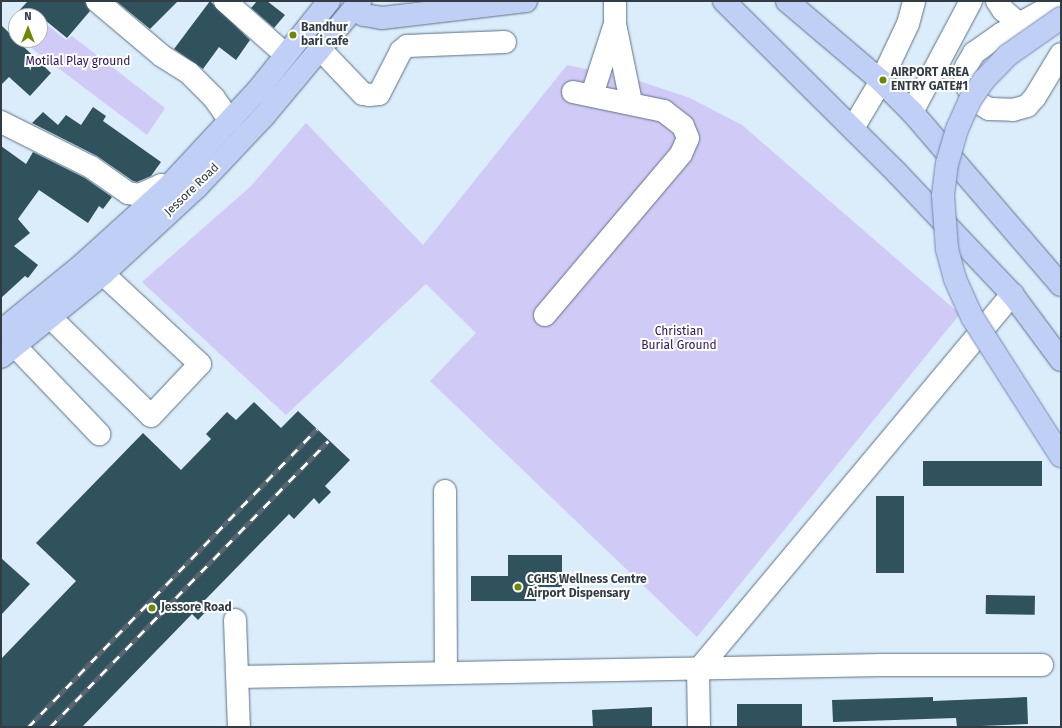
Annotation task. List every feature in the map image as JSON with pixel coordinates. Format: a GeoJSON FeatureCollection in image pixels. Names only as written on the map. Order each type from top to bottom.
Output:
{"type":"FeatureCollection","features":[{"type":"Feature","properties":{"kind":"main road","name":"Jessore Road"},"geometry":{"type":"LineString","coordinates":[[6,345],[50,317],[103,274],[174,194],[230,121],[330,1]]}},
{"type":"Feature","properties":{"kind":"main road"},"geometry":{"type":"LineString","coordinates":[[357,4],[364,15],[382,18],[526,1]]}},
{"type":"Feature","properties":{"kind":"main road"},"geometry":{"type":"LineString","coordinates":[[724,1],[853,128],[1012,294],[1061,360]]}},
{"type":"Feature","properties":{"kind":"main road"},"geometry":{"type":"LineString","coordinates":[[787,1],[881,81],[912,112],[1061,285]]}},
{"type":"Feature","properties":{"kind":"main road"},"geometry":{"type":"LineString","coordinates":[[808,1],[822,32]]}},
{"type":"Feature","properties":{"kind":"main road","name":"Jessore Road"},"geometry":{"type":"LineString","coordinates":[[6,345],[82,265],[174,194],[264,116],[357,4]]}},
{"type":"Feature","properties":{"kind":"main road"},"geometry":{"type":"LineString","coordinates":[[1061,18],[1008,55],[984,80],[970,100],[957,129],[947,164],[943,195],[947,249],[955,279],[972,317],[1061,456]]}},
{"type":"Feature","properties":{"kind":"street"},"geometry":{"type":"LineString","coordinates":[[97,1],[162,56],[189,73],[214,98],[230,121]]}},
{"type":"Feature","properties":{"kind":"street"},"geometry":{"type":"LineString","coordinates":[[225,1],[286,55]]}},
{"type":"Feature","properties":{"kind":"street"},"geometry":{"type":"LineString","coordinates":[[615,1],[615,24],[632,102]]}},
{"type":"Feature","properties":{"kind":"street"},"geometry":{"type":"LineString","coordinates":[[853,128],[881,81],[908,24],[914,1]]}},
{"type":"Feature","properties":{"kind":"street"},"geometry":{"type":"LineString","coordinates":[[908,24],[930,1]]}},
{"type":"Feature","properties":{"kind":"street"},"geometry":{"type":"LineString","coordinates":[[912,112],[971,1]]}},
{"type":"Feature","properties":{"kind":"street"},"geometry":{"type":"LineString","coordinates":[[997,1],[1003,10],[1019,24]]}},
{"type":"Feature","properties":{"kind":"street"},"geometry":{"type":"LineString","coordinates":[[1061,1],[984,44],[974,53],[966,67],[965,77],[968,88],[977,102],[989,109],[1000,110],[1027,106],[1035,98],[1061,54]]}},
{"type":"Feature","properties":{"kind":"street"},"geometry":{"type":"LineString","coordinates":[[545,315],[686,146],[688,138],[683,126],[674,117],[664,111],[632,102],[583,94],[615,24]]}},
{"type":"Feature","properties":{"kind":"street"},"geometry":{"type":"LineString","coordinates":[[320,49],[363,94],[369,95],[380,94],[401,51],[407,46],[505,42]]}},
{"type":"Feature","properties":{"kind":"street"},"geometry":{"type":"LineString","coordinates":[[1,122],[91,167],[128,193],[139,195],[161,185],[174,194]]}},
{"type":"Feature","properties":{"kind":"street"},"geometry":{"type":"LineString","coordinates":[[50,317],[151,416],[200,364],[103,274]]}},
{"type":"Feature","properties":{"kind":"street"},"geometry":{"type":"LineString","coordinates":[[699,727],[698,670],[1012,294]]}},
{"type":"Feature","properties":{"kind":"street"},"geometry":{"type":"LineString","coordinates":[[6,345],[100,434]]}},
{"type":"Feature","properties":{"kind":"street"},"geometry":{"type":"LineString","coordinates":[[444,491],[446,673]]}},
{"type":"Feature","properties":{"kind":"street"},"geometry":{"type":"LineString","coordinates":[[235,620],[239,727]]}},
{"type":"Feature","properties":{"kind":"street"},"geometry":{"type":"LineString","coordinates":[[238,676],[698,670],[882,665],[1042,665]]}},
{"type":"Feature","properties":{"kind":"green space","name":"Motilal Play ground"},"geometry":{"type":"Polygon","coordinates":[[[48,25],[66,40],[72,36],[165,108],[147,135],[32,48],[48,48],[48,25]]]}},
{"type":"Feature","properties":{"kind":"green space","name":"Christian Burial Ground"},"geometry":{"type":"Polygon","coordinates":[[[567,65],[633,79],[690,98],[742,125],[960,314],[697,637],[430,381],[476,333],[426,284],[286,415],[142,282],[251,186],[306,123],[423,245],[567,65]]]}},
{"type":"Feature","properties":{"kind":"building"},"geometry":{"type":"Polygon","coordinates":[[[28,1],[85,1],[90,11],[67,38],[48,23],[48,8],[21,8],[28,1]]]}},
{"type":"Feature","properties":{"kind":"building"},"geometry":{"type":"Polygon","coordinates":[[[116,1],[178,1],[150,29],[116,1]]]}},
{"type":"Feature","properties":{"kind":"building"},"geometry":{"type":"Polygon","coordinates":[[[210,1],[250,40],[236,60],[219,47],[203,69],[174,49],[210,1]]]}},
{"type":"Feature","properties":{"kind":"building"},"geometry":{"type":"Polygon","coordinates":[[[257,1],[267,1],[285,15],[274,28],[251,8],[257,1]]]}},
{"type":"Feature","properties":{"kind":"building"},"geometry":{"type":"Polygon","coordinates":[[[1,25],[8,32],[8,48],[25,48],[51,73],[30,96],[9,77],[1,85],[1,25]]]}},
{"type":"Feature","properties":{"kind":"building"},"geometry":{"type":"Polygon","coordinates":[[[93,107],[106,116],[103,121],[161,162],[151,176],[137,182],[133,181],[97,156],[32,123],[43,112],[58,125],[66,115],[81,125],[93,107]]]}},
{"type":"Feature","properties":{"kind":"building"},"geometry":{"type":"Polygon","coordinates":[[[1,146],[26,164],[33,152],[85,178],[112,197],[103,209],[99,206],[88,223],[39,190],[18,219],[30,233],[14,246],[38,265],[28,278],[25,276],[1,298],[1,146]]]}},
{"type":"Feature","properties":{"kind":"building","name":"Jessore Road"},"geometry":{"type":"Polygon","coordinates":[[[254,402],[281,428],[298,411],[350,460],[325,486],[331,492],[319,504],[314,498],[294,519],[289,514],[204,601],[210,607],[198,620],[192,614],[82,727],[1,727],[1,659],[76,581],[36,543],[143,433],[181,470],[211,439],[206,434],[227,412],[236,420],[254,402]]]}},
{"type":"Feature","properties":{"kind":"building"},"geometry":{"type":"Polygon","coordinates":[[[923,461],[1042,461],[1042,486],[923,486],[923,461]]]}},
{"type":"Feature","properties":{"kind":"building"},"geometry":{"type":"Polygon","coordinates":[[[876,496],[904,496],[904,573],[876,573],[876,496]]]}},
{"type":"Feature","properties":{"kind":"building"},"geometry":{"type":"Polygon","coordinates":[[[508,555],[562,555],[562,587],[536,587],[536,601],[471,601],[471,576],[508,576],[508,555]]]}},
{"type":"Feature","properties":{"kind":"building"},"geometry":{"type":"Polygon","coordinates":[[[1,558],[30,584],[1,615],[1,558]]]}},
{"type":"Feature","properties":{"kind":"building"},"geometry":{"type":"Polygon","coordinates":[[[986,595],[1035,596],[1035,615],[986,614],[986,595]]]}},
{"type":"Feature","properties":{"kind":"building"},"geometry":{"type":"Polygon","coordinates":[[[933,697],[933,701],[1027,697],[1028,724],[957,727],[956,718],[833,722],[832,700],[933,697]]]}},
{"type":"Feature","properties":{"kind":"building"},"geometry":{"type":"Polygon","coordinates":[[[737,704],[802,704],[802,727],[737,727],[737,704]]]}},
{"type":"Feature","properties":{"kind":"building"},"geometry":{"type":"Polygon","coordinates":[[[652,707],[652,727],[593,727],[592,710],[652,707]]]}},
{"type":"Feature","properties":{"kind":"railway"},"geometry":{"type":"LineString","coordinates":[[28,727],[317,429]]}},
{"type":"Feature","properties":{"kind":"railway"},"geometry":{"type":"LineString","coordinates":[[50,727],[328,441]]}},
{"type":"Feature","properties":{"kind":"place","name":"Bandhur bari cafe"},"geometry":{"type":"Point","coordinates":[293,35]}},
{"type":"Feature","properties":{"kind":"place","name":"AIRPORT AREA ENTRY GATE#1"},"geometry":{"type":"Point","coordinates":[883,80]}},
{"type":"Feature","properties":{"kind":"place","name":"CGHS Wellness Centre Airport Dispensary"},"geometry":{"type":"Point","coordinates":[518,587]}},
{"type":"Feature","properties":{"kind":"place","name":"Jessore Road"},"geometry":{"type":"Point","coordinates":[152,608]}}]}
